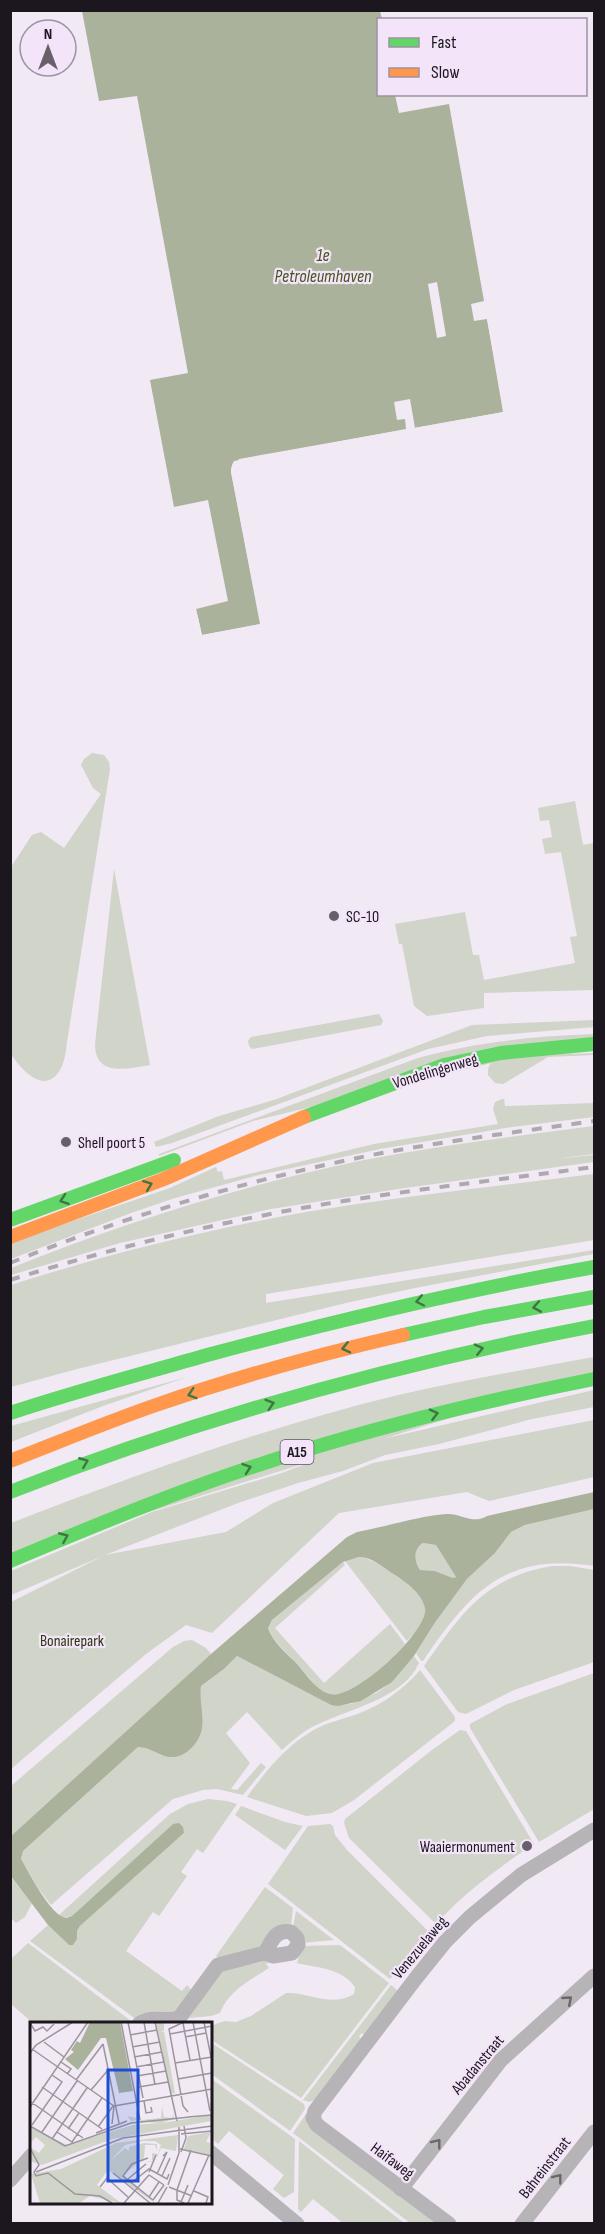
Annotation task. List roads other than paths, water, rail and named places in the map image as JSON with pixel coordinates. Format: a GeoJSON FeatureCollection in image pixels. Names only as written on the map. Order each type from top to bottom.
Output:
{"type":"FeatureCollection","features":[{"type":"Feature","properties":{"kind":"main road","name":"Vondelingenweg"},"geometry":{"type":"LineString","coordinates":[[10,1237],[164,1179],[282,1125],[444,1065],[501,1053],[594,1044]]}},
{"type":"Feature","properties":{"kind":"main road","name":"Vondelingenweg"},"geometry":{"type":"LineString","coordinates":[[10,1220],[253,1130],[282,1125]]}},
{"type":"Feature","properties":{"kind":"main road"},"geometry":{"type":"LineString","coordinates":[[10,1413],[133,1375],[404,1304],[594,1267]]}},
{"type":"Feature","properties":{"kind":"main road"},"geometry":{"type":"LineString","coordinates":[[10,1461],[157,1404],[308,1358],[493,1314],[594,1297]]}},
{"type":"Feature","properties":{"kind":"main road"},"geometry":{"type":"LineString","coordinates":[[10,1492],[96,1458],[318,1390],[496,1345],[594,1326]]}},
{"type":"Feature","properties":{"kind":"main road"},"geometry":{"type":"LineString","coordinates":[[108,1369],[129,1363],[266,1340]]}},
{"type":"Feature","properties":{"kind":"main road"},"geometry":{"type":"LineString","coordinates":[[10,1419],[134,1386],[258,1357],[308,1358]]}},
{"type":"Feature","properties":{"kind":"main road","name":"A15"},"geometry":{"type":"LineString","coordinates":[[10,1561],[163,1497],[348,1436],[594,1379]]}},
{"type":"Feature","properties":{"kind":"street","name":"Venezuelaweg"},"geometry":{"type":"LineString","coordinates":[[317,2125],[313,2118],[315,2111],[445,1942],[495,1894],[594,1830]]}},
{"type":"Feature","properties":{"kind":"street"},"geometry":{"type":"LineString","coordinates":[[144,2022],[153,2018],[176,2020],[184,2013],[218,1965],[265,1953]]}},
{"type":"Feature","properties":{"kind":"street","name":"Abadanstraat"},"geometry":{"type":"LineString","coordinates":[[401,2189],[501,2060],[594,1976]]}},
{"type":"Feature","properties":{"kind":"street","name":"Haifaweg"},"geometry":{"type":"LineString","coordinates":[[317,2125],[449,2223]]}},
{"type":"Feature","properties":{"kind":"street","name":"Bahreinstraat"},"geometry":{"type":"LineString","coordinates":[[522,2223],[594,2132]]}},
{"type":"Feature","properties":{"kind":"street"},"geometry":{"type":"LineString","coordinates":[[212,2154],[297,2223]]}},
{"type":"Feature","properties":{"kind":"street"},"geometry":{"type":"LineString","coordinates":[[10,2180],[30,2157]]}},
{"type":"Feature","properties":{"kind":"water","name":"1e Petroleumhaven"},"geometry":{"type":"Polygon","coordinates":[[[82,11],[380,11],[382,18],[377,18],[377,96],[395,96],[399,113],[449,104],[484,301],[471,304],[474,321],[487,319],[504,412],[239,459],[231,468],[231,472],[261,624],[202,635],[196,609],[228,601],[208,500],[174,507],[150,380],[188,373],[137,96],[99,101],[82,11]]]}},
{"type":"Feature","properties":{"kind":"water"},"geometry":{"type":"Polygon","coordinates":[[[594,1492],[594,1509],[525,1525],[511,1532],[495,1553],[467,1579],[414,1656],[392,1682],[361,1701],[338,1706],[331,1705],[237,1656],[201,1686],[202,1728],[199,1738],[192,1747],[184,1754],[174,1757],[138,1747],[23,1851],[21,1859],[41,1893],[53,1910],[66,1918],[72,1916],[173,1824],[179,1823],[183,1827],[184,1833],[80,1926],[73,1945],[69,1945],[48,1925],[11,1876],[11,1836],[211,1654],[347,1537],[357,1532],[436,1515],[451,1514],[472,1519],[594,1492]],[[423,1543],[417,1548],[416,1555],[420,1570],[435,1571],[456,1577],[436,1545],[423,1543]],[[359,1557],[343,1562],[272,1620],[268,1628],[284,1652],[320,1689],[330,1694],[341,1693],[356,1686],[388,1662],[416,1631],[423,1618],[425,1608],[421,1598],[413,1589],[378,1563],[359,1557]]]}},
{"type":"Feature","properties":{"kind":"railway"},"geometry":{"type":"LineString","coordinates":[[10,1263],[147,1213],[287,1174],[409,1148],[594,1121]]}},
{"type":"Feature","properties":{"kind":"railway"},"geometry":{"type":"LineString","coordinates":[[10,1280],[155,1240],[265,1215],[375,1196],[594,1167]]}},
{"type":"Feature","properties":{"kind":"place","name":"SC-10"},"geometry":{"type":"Point","coordinates":[334,916]}},
{"type":"Feature","properties":{"kind":"place","name":"Shell poort 5"},"geometry":{"type":"Point","coordinates":[66,1142]}},
{"type":"Feature","properties":{"kind":"place","name":"Waaiermonument"},"geometry":{"type":"Point","coordinates":[527,1846]}},
{"type":"Feature","properties":{"kind":"park label","name":"Bonairepark"},"geometry":{"type":"Point","coordinates":[72,1640]}}]}
